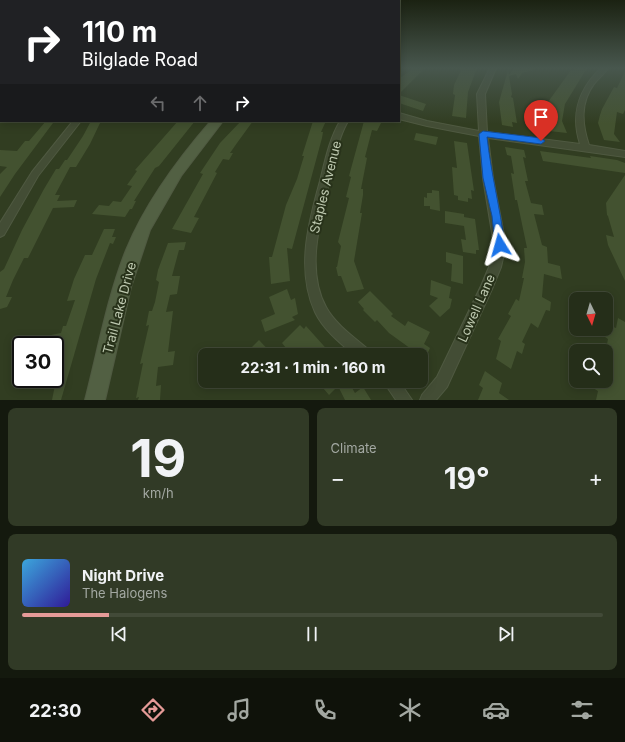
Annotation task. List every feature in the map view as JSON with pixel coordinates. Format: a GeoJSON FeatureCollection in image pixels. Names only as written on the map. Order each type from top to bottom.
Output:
{"type":"FeatureCollection","features":[{"type":"Feature","properties":{"kind":"street","name":"Lowell Lane"},"geometry":{"type":"LineString","coordinates":[[427,400],[442,382],[492,274],[500,245],[488,178],[483,134],[481,94],[484,87]]}},
{"type":"Feature","properties":{"kind":"street"},"geometry":{"type":"LineString","coordinates":[[585,147],[579,132],[578,113],[583,96],[589,87]]}},
{"type":"Feature","properties":{"kind":"street"},"geometry":{"type":"LineString","coordinates":[[400,116],[483,134],[585,147],[625,154]]}},
{"type":"Feature","properties":{"kind":"street"},"geometry":{"type":"LineString","coordinates":[[0,232],[35,174],[76,122]]}},
{"type":"Feature","properties":{"kind":"street","name":"Trail Lake Drive"},"geometry":{"type":"LineString","coordinates":[[95,400],[127,269],[148,219],[174,177],[216,122]]}},
{"type":"Feature","properties":{"kind":"street","name":"Staples Avenue"},"geometry":{"type":"LineString","coordinates":[[344,122],[329,161],[312,230],[310,271],[313,291],[320,311],[357,348]]}},
{"type":"Feature","properties":{"kind":"street"},"geometry":{"type":"LineString","coordinates":[[396,388],[405,400]]}},
{"type":"Feature","properties":{"kind":"building"},"geometry":{"type":"Polygon","coordinates":[[[400,87],[406,87],[400,93],[400,87]]]}},
{"type":"Feature","properties":{"kind":"building"},"geometry":{"type":"Polygon","coordinates":[[[454,87],[470,87],[468,92],[466,118],[452,116],[455,95],[453,94],[454,87]]]}},
{"type":"Feature","properties":{"kind":"building"},"geometry":{"type":"Polygon","coordinates":[[[503,87],[511,87],[511,97],[513,98],[517,123],[512,122],[513,127],[502,125],[499,102],[503,87]]]}},
{"type":"Feature","properties":{"kind":"building"},"geometry":{"type":"Polygon","coordinates":[[[559,87],[576,87],[565,104],[562,121],[567,133],[540,130],[538,125],[532,124],[529,115],[539,116],[543,101],[548,102],[559,87]]]}},
{"type":"Feature","properties":{"kind":"building"},"geometry":{"type":"Polygon","coordinates":[[[614,87],[617,88],[618,87],[625,87],[625,110],[623,114],[617,112],[614,134],[620,142],[604,140],[598,123],[602,109],[614,87]]]}},
{"type":"Feature","properties":{"kind":"building"},"geometry":{"type":"Polygon","coordinates":[[[400,95],[426,104],[423,111],[400,103],[400,95]]]}},
{"type":"Feature","properties":{"kind":"building"},"geometry":{"type":"Polygon","coordinates":[[[45,122],[52,122],[0,197],[0,174],[7,167],[0,166],[0,150],[17,151],[25,141],[29,141],[45,122]]]}},
{"type":"Feature","properties":{"kind":"building"},"geometry":{"type":"Polygon","coordinates":[[[90,122],[101,122],[90,144],[76,167],[70,167],[55,195],[60,195],[57,201],[77,200],[74,207],[53,208],[28,258],[24,258],[13,280],[6,297],[12,297],[7,307],[0,309],[0,272],[4,269],[22,230],[56,169],[59,169],[65,160],[67,160],[90,122]]]}},
{"type":"Feature","properties":{"kind":"building"},"geometry":{"type":"Polygon","coordinates":[[[177,122],[194,122],[159,166],[155,168],[134,201],[136,201],[132,209],[130,209],[125,217],[92,214],[99,205],[109,206],[113,201],[121,202],[132,186],[127,185],[137,171],[135,170],[177,122]]]}},
{"type":"Feature","properties":{"kind":"building"},"geometry":{"type":"Polygon","coordinates":[[[240,122],[252,122],[230,153],[233,153],[229,160],[223,159],[215,172],[217,173],[194,217],[199,218],[191,233],[172,229],[203,174],[200,173],[220,143],[240,122]]]}},
{"type":"Feature","properties":{"kind":"building"},"geometry":{"type":"Polygon","coordinates":[[[313,122],[326,122],[321,132],[323,132],[322,138],[292,249],[287,248],[290,281],[271,284],[269,257],[272,257],[286,205],[297,179],[304,156],[302,156],[313,122]]]}},
{"type":"Feature","properties":{"kind":"building"},"geometry":{"type":"Polygon","coordinates":[[[364,122],[382,122],[377,131],[372,130],[365,157],[367,158],[361,189],[363,189],[363,195],[360,213],[362,213],[354,261],[364,289],[347,292],[341,276],[338,276],[336,267],[341,246],[338,242],[349,198],[346,197],[351,177],[349,176],[364,122]]]}},
{"type":"Feature","properties":{"kind":"building"},"geometry":{"type":"Polygon","coordinates":[[[416,133],[438,137],[436,145],[414,140],[416,133]]]}},
{"type":"Feature","properties":{"kind":"building"},"geometry":{"type":"Polygon","coordinates":[[[454,141],[467,143],[474,191],[471,190],[472,199],[468,198],[468,202],[458,200],[458,196],[454,195],[452,167],[457,168],[454,141]]]}},
{"type":"Feature","properties":{"kind":"building"},"geometry":{"type":"Polygon","coordinates":[[[505,147],[524,150],[526,158],[523,157],[528,181],[525,181],[531,203],[542,205],[544,215],[534,214],[542,245],[547,247],[548,263],[560,266],[562,279],[544,274],[542,297],[551,302],[550,311],[546,310],[538,328],[531,323],[522,342],[525,344],[522,354],[517,351],[511,369],[496,359],[501,341],[498,339],[511,316],[508,314],[516,299],[519,301],[524,278],[522,278],[525,262],[524,248],[527,248],[517,200],[515,200],[511,173],[514,174],[511,156],[507,155],[505,147]]]}},
{"type":"Feature","properties":{"kind":"building"},"geometry":{"type":"Polygon","coordinates":[[[540,151],[617,160],[625,163],[625,173],[543,161],[540,151]]]}},
{"type":"Feature","properties":{"kind":"building"},"geometry":{"type":"Polygon","coordinates":[[[625,175],[625,281],[608,245],[606,235],[614,237],[607,215],[606,203],[625,175]]]}},
{"type":"Feature","properties":{"kind":"building"},"geometry":{"type":"Polygon","coordinates":[[[432,190],[439,191],[440,211],[430,209],[430,206],[424,206],[424,197],[427,198],[427,193],[432,193],[432,190]]]}},
{"type":"Feature","properties":{"kind":"building"},"geometry":{"type":"Polygon","coordinates":[[[445,211],[464,214],[464,217],[475,219],[479,250],[476,250],[476,254],[463,252],[461,239],[466,240],[464,226],[445,223],[445,211]]]}},
{"type":"Feature","properties":{"kind":"building"},"geometry":{"type":"Polygon","coordinates":[[[104,229],[115,229],[112,237],[116,237],[113,244],[110,243],[96,279],[61,400],[52,400],[54,388],[64,388],[64,336],[51,336],[61,333],[63,326],[66,326],[75,300],[67,301],[74,279],[85,255],[92,255],[104,229]]]}},
{"type":"Feature","properties":{"kind":"building"},"geometry":{"type":"Polygon","coordinates":[[[186,242],[184,250],[179,250],[172,276],[180,276],[177,294],[170,295],[166,312],[173,311],[168,352],[175,351],[173,365],[158,367],[156,386],[161,385],[160,400],[138,400],[139,397],[136,398],[143,363],[140,364],[149,325],[146,326],[149,311],[152,311],[159,282],[156,280],[158,270],[168,243],[186,242]]]}},
{"type":"Feature","properties":{"kind":"building"},"geometry":{"type":"Polygon","coordinates":[[[446,252],[463,256],[463,284],[451,281],[452,264],[446,262],[446,252]]]}},
{"type":"Feature","properties":{"kind":"building"},"geometry":{"type":"Polygon","coordinates":[[[431,280],[451,287],[449,298],[452,299],[450,308],[440,317],[429,306],[438,298],[430,295],[431,280]]]}},
{"type":"Feature","properties":{"kind":"building"},"geometry":{"type":"Polygon","coordinates":[[[287,289],[291,300],[295,298],[298,314],[292,317],[295,320],[265,332],[261,320],[275,314],[269,297],[287,289]]]}},
{"type":"Feature","properties":{"kind":"building"},"geometry":{"type":"Polygon","coordinates":[[[370,291],[393,314],[391,316],[405,326],[408,321],[430,332],[424,344],[430,348],[428,352],[428,348],[410,348],[389,333],[377,320],[375,322],[363,310],[364,309],[358,302],[370,291]]]}},
{"type":"Feature","properties":{"kind":"building"},"geometry":{"type":"Polygon","coordinates":[[[618,318],[625,322],[625,400],[596,400],[598,391],[593,388],[613,388],[613,344],[607,344],[608,339],[605,337],[613,336],[613,327],[616,328],[618,318]]]}},
{"type":"Feature","properties":{"kind":"building"},"geometry":{"type":"Polygon","coordinates":[[[300,325],[304,329],[306,326],[326,348],[286,348],[282,343],[300,325]]]}},
{"type":"Feature","properties":{"kind":"building"},"geometry":{"type":"Polygon","coordinates":[[[259,340],[266,348],[251,348],[259,340]]]}},
{"type":"Feature","properties":{"kind":"building"},"geometry":{"type":"Polygon","coordinates":[[[485,371],[502,383],[499,393],[509,400],[478,400],[483,388],[479,385],[485,371]]]}},
{"type":"Feature","properties":{"kind":"building"},"geometry":{"type":"Polygon","coordinates":[[[323,388],[336,388],[329,395],[323,388]]]}},
{"type":"Feature","properties":{"kind":"building"},"geometry":{"type":"Polygon","coordinates":[[[339,388],[352,388],[355,393],[364,388],[371,400],[345,400],[339,388]]]}},
{"type":"Feature","properties":{"kind":"route"},"geometry":{"type":"LineString","coordinates":[[500,245],[488,178],[483,134],[541,141]]}}]}
